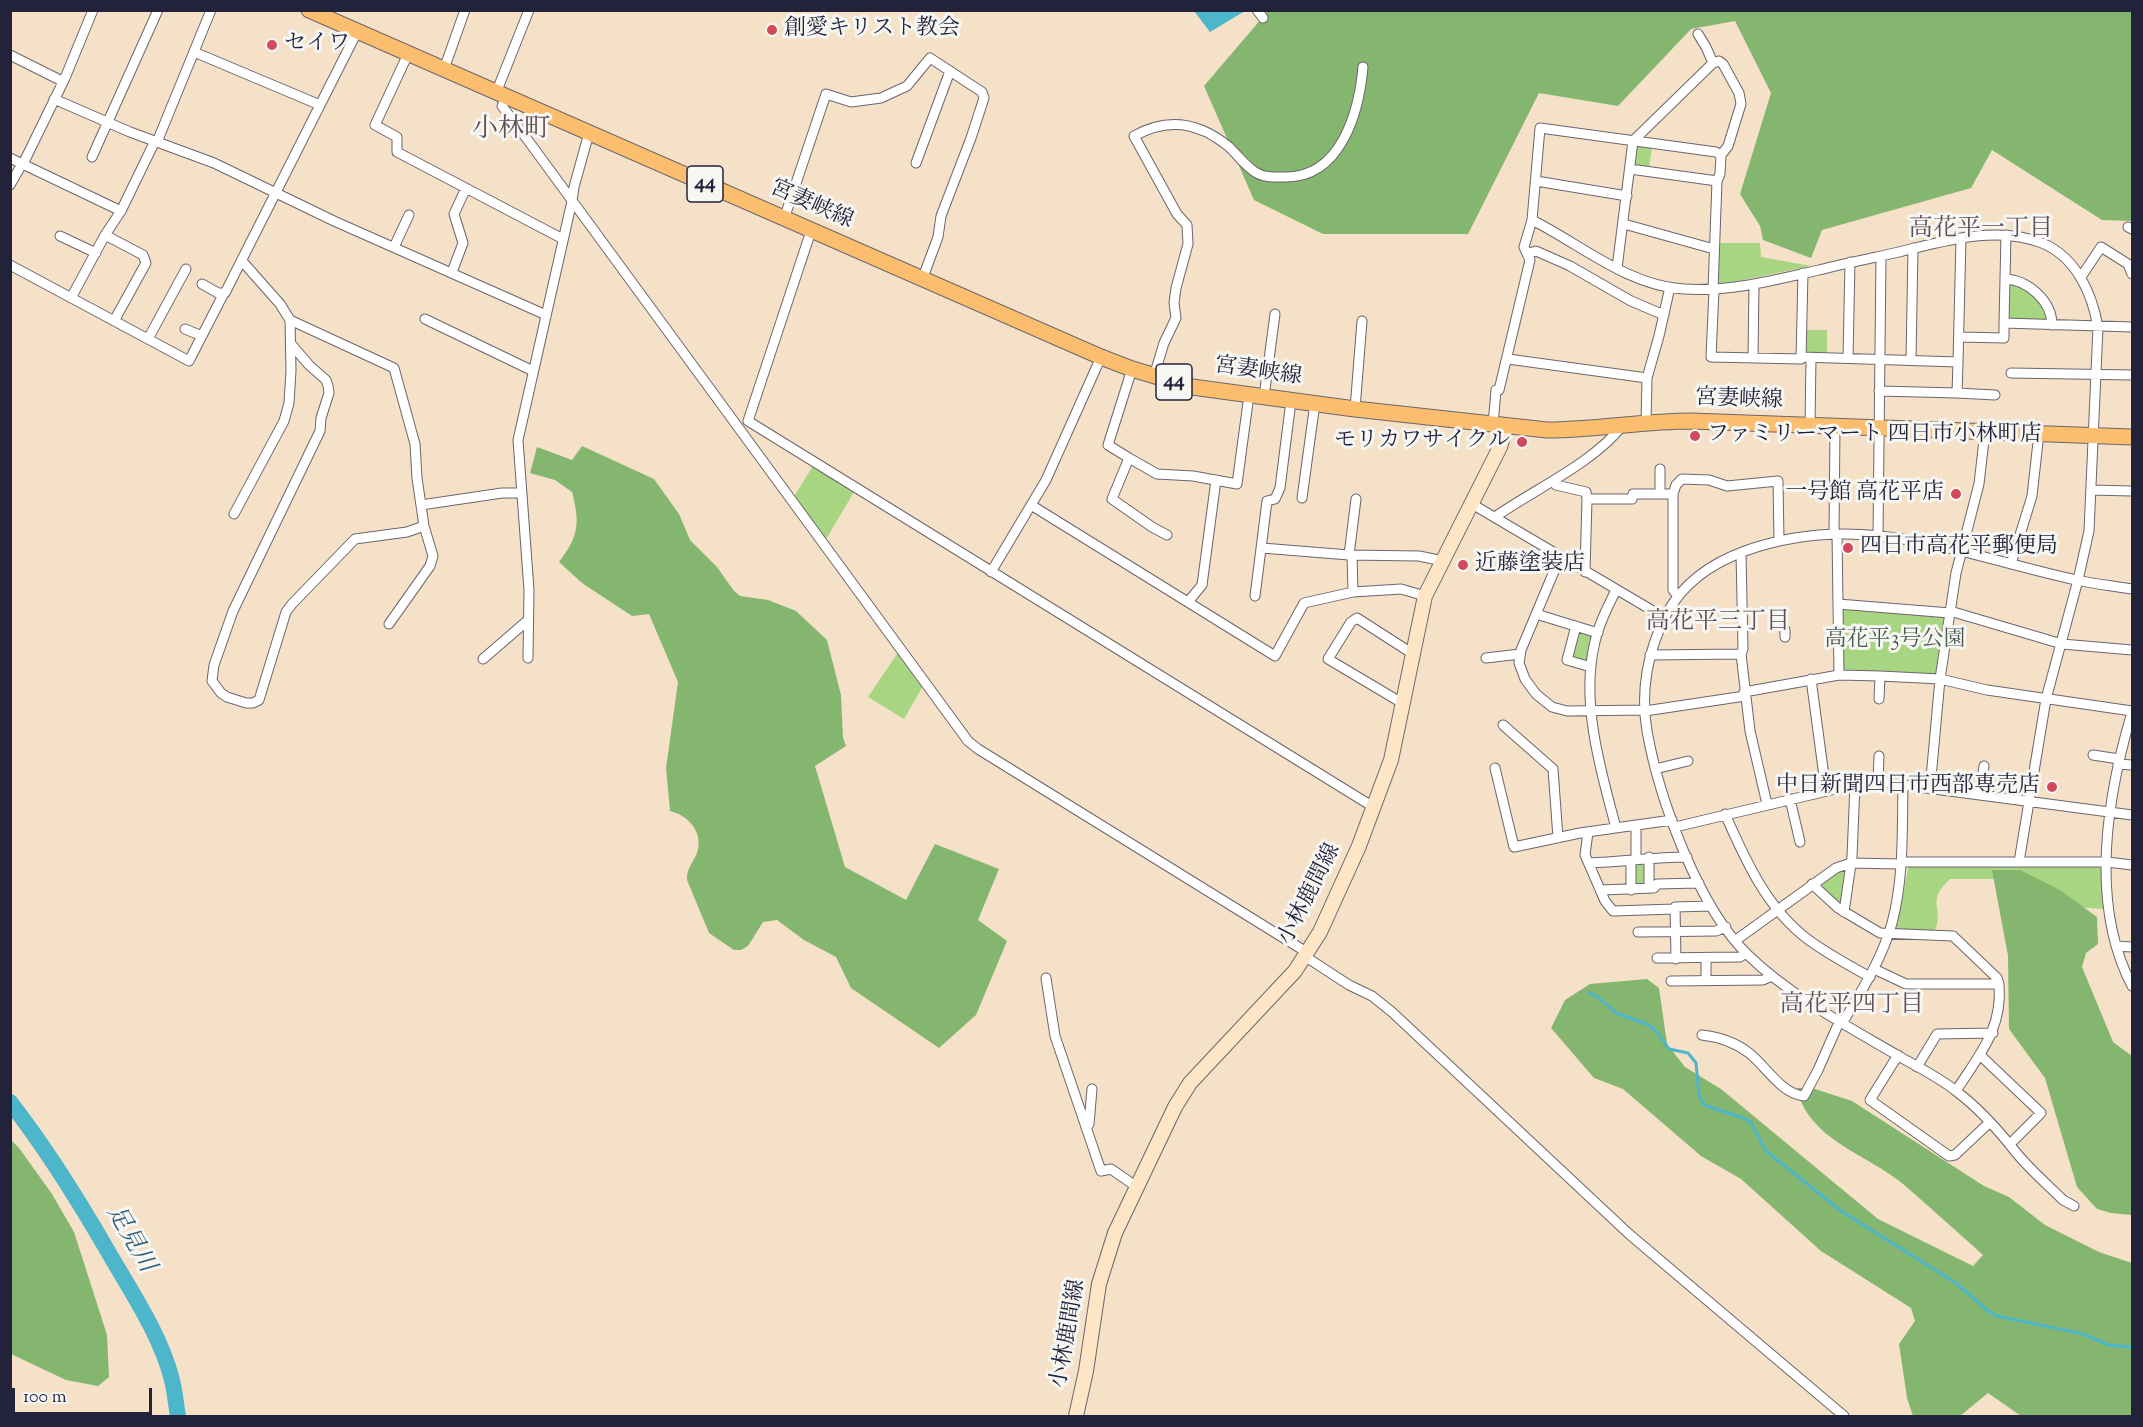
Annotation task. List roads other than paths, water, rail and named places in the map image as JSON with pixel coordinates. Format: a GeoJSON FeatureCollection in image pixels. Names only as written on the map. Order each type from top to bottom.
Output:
{"type":"FeatureCollection","features":[{"type":"Feature","properties":{"kind":"main road","name":"宮妻峡線"},"geometry":{"type":"LineString","coordinates":[[309,10],[1101,357],[1131,369],[1192,387],[1499,426],[1578,430],[1691,421],[2133,437]]}},
{"type":"Feature","properties":{"kind":"main road","name":"小林鹿間線"},"geometry":{"type":"LineString","coordinates":[[1076,1416],[1103,1266],[1115,1233],[1175,1107],[1190,1083],[1288,980],[1307,955],[1335,901],[1375,808],[1390,760],[1425,596],[1500,447],[1499,426]]}},
{"type":"Feature","properties":{"kind":"street"},"geometry":{"type":"LineString","coordinates":[[10,185],[54,99],[93,10]]}},
{"type":"Feature","properties":{"kind":"street"},"geometry":{"type":"LineString","coordinates":[[92,157],[158,10]]}},
{"type":"Feature","properties":{"kind":"street"},"geometry":{"type":"LineString","coordinates":[[71,298],[105,235],[121,211],[156,142],[211,10]]}},
{"type":"Feature","properties":{"kind":"street"},"geometry":{"type":"LineString","coordinates":[[444,69],[465,10]]}},
{"type":"Feature","properties":{"kind":"street"},"geometry":{"type":"LineString","coordinates":[[529,10],[501,95],[502,106],[506,114],[968,741],[1307,955],[1348,985],[1372,996],[1629,1233],[1844,1416]]}},
{"type":"Feature","properties":{"kind":"street"},"geometry":{"type":"LineString","coordinates":[[10,265],[189,361],[357,32]]}},
{"type":"Feature","properties":{"kind":"street"},"geometry":{"type":"LineString","coordinates":[[1698,34],[1713,63]]}},
{"type":"Feature","properties":{"kind":"street"},"geometry":{"type":"LineString","coordinates":[[194,52],[320,105]]}},
{"type":"Feature","properties":{"kind":"street"},"geometry":{"type":"LineString","coordinates":[[408,54],[375,125],[398,137],[397,152],[563,239]]}},
{"type":"Feature","properties":{"kind":"street"},"geometry":{"type":"LineString","coordinates":[[10,55],[62,81]]}},
{"type":"Feature","properties":{"kind":"street"},"geometry":{"type":"LineString","coordinates":[[784,219],[826,94],[851,102],[881,98],[907,86],[930,58],[982,92],[984,98],[941,216],[938,237],[922,280]]}},
{"type":"Feature","properties":{"kind":"street"},"geometry":{"type":"LineString","coordinates":[[1617,268],[1633,141],[1713,63],[1719,61],[1723,64],[1741,97],[1741,104],[1728,146],[1721,155],[1714,249],[1711,357],[1807,357],[1958,362]]}},
{"type":"Feature","properties":{"kind":"street"},"geometry":{"type":"LineString","coordinates":[[1154,376],[1164,343],[1176,318],[1174,303],[1188,244],[1187,225],[1177,214],[1134,136],[1160,125],[1189,125],[1208,133],[1227,146],[1254,172],[1268,177],[1297,177],[1321,166],[1337,151],[1354,115],[1363,67]]}},
{"type":"Feature","properties":{"kind":"street"},"geometry":{"type":"LineString","coordinates":[[916,163],[950,71]]}},
{"type":"Feature","properties":{"kind":"street"},"geometry":{"type":"LineString","coordinates":[[54,99],[156,142],[214,163],[334,221],[546,315]]}},
{"type":"Feature","properties":{"kind":"street"},"geometry":{"type":"LineString","coordinates":[[1499,426],[1496,390],[1499,390],[1508,359],[1530,260],[1524,247],[1532,220],[1540,128],[1716,152],[1721,155]]}},
{"type":"Feature","properties":{"kind":"street"},"geometry":{"type":"LineString","coordinates":[[528,658],[529,590],[518,440],[574,187],[589,133]]}},
{"type":"Feature","properties":{"kind":"street"},"geometry":{"type":"LineString","coordinates":[[10,158],[121,211]]}},
{"type":"Feature","properties":{"kind":"street"},"geometry":{"type":"LineString","coordinates":[[1630,169],[1718,181]]}},
{"type":"Feature","properties":{"kind":"street"},"geometry":{"type":"LineString","coordinates":[[1536,181],[1627,196]]}},
{"type":"Feature","properties":{"kind":"street"},"geometry":{"type":"LineString","coordinates":[[452,272],[463,243],[454,214],[466,188]]}},
{"type":"Feature","properties":{"kind":"street"},"geometry":{"type":"LineString","coordinates":[[394,247],[409,215]]}},
{"type":"Feature","properties":{"kind":"street"},"geometry":{"type":"LineString","coordinates":[[1532,220],[1617,268],[1639,278],[1670,287],[1714,290],[1754,284],[1961,238],[2006,236],[2031,240],[2047,246],[2072,265],[2091,297],[2098,327],[2089,531],[2062,644],[2046,699],[2019,862]]}},
{"type":"Feature","properties":{"kind":"street"},"geometry":{"type":"LineString","coordinates":[[1624,224],[1714,249]]}},
{"type":"Feature","properties":{"kind":"street"},"geometry":{"type":"LineString","coordinates":[[742,435],[811,231]]}},
{"type":"Feature","properties":{"kind":"street"},"geometry":{"type":"LineString","coordinates":[[105,235],[143,255],[146,263],[114,321]]}},
{"type":"Feature","properties":{"kind":"street"},"geometry":{"type":"LineString","coordinates":[[60,236],[96,253]]}},
{"type":"Feature","properties":{"kind":"street"},"geometry":{"type":"LineString","coordinates":[[1959,337],[2004,338],[2006,236]]}},
{"type":"Feature","properties":{"kind":"street"},"geometry":{"type":"LineString","coordinates":[[1957,393],[1961,238]]}},
{"type":"Feature","properties":{"kind":"street"},"geometry":{"type":"LineString","coordinates":[[2081,277],[2101,247],[2128,264],[2133,274]]}},
{"type":"Feature","properties":{"kind":"street"},"geometry":{"type":"LineString","coordinates":[[1911,360],[1913,248]]}},
{"type":"Feature","properties":{"kind":"street"},"geometry":{"type":"LineString","coordinates":[[1527,254],[1536,251],[1570,266],[1631,301],[1664,315]]}},
{"type":"Feature","properties":{"kind":"street"},"geometry":{"type":"LineString","coordinates":[[1878,535],[1881,256]]}},
{"type":"Feature","properties":{"kind":"street"},"geometry":{"type":"LineString","coordinates":[[234,513],[284,421],[289,403],[291,344],[290,320],[280,304],[242,261]]}},
{"type":"Feature","properties":{"kind":"street"},"geometry":{"type":"LineString","coordinates":[[1848,358],[1850,262]]}},
{"type":"Feature","properties":{"kind":"street"},"geometry":{"type":"LineString","coordinates":[[148,339],[186,269]]}},
{"type":"Feature","properties":{"kind":"street"},"geometry":{"type":"LineString","coordinates":[[1803,273],[1810,426]]}},
{"type":"Feature","properties":{"kind":"street"},"geometry":{"type":"LineString","coordinates":[[2005,279],[2018,281],[2039,295],[2049,309],[2052,325]]}},
{"type":"Feature","properties":{"kind":"street"},"geometry":{"type":"LineString","coordinates":[[202,284],[224,293]]}},
{"type":"Feature","properties":{"kind":"street"},"geometry":{"type":"LineString","coordinates":[[1753,358],[1754,284]]}},
{"type":"Feature","properties":{"kind":"street"},"geometry":{"type":"LineString","coordinates":[[1646,423],[1647,378],[1670,287]]}},
{"type":"Feature","properties":{"kind":"street"},"geometry":{"type":"LineString","coordinates":[[1131,369],[1108,445],[1157,474],[1193,476],[1237,484],[1275,314]]}},
{"type":"Feature","properties":{"kind":"street"},"geometry":{"type":"LineString","coordinates":[[425,319],[533,371]]}},
{"type":"Feature","properties":{"kind":"street"},"geometry":{"type":"LineString","coordinates":[[290,320],[394,368],[415,444],[424,526],[432,556],[430,566],[389,624]]}},
{"type":"Feature","properties":{"kind":"street"},"geometry":{"type":"LineString","coordinates":[[1355,409],[1362,321]]}},
{"type":"Feature","properties":{"kind":"street"},"geometry":{"type":"LineString","coordinates":[[2004,323],[2133,327]]}},
{"type":"Feature","properties":{"kind":"street"},"geometry":{"type":"LineString","coordinates":[[185,329],[202,336]]}},
{"type":"Feature","properties":{"kind":"street"},"geometry":{"type":"LineString","coordinates":[[291,344],[326,380],[329,393],[321,418],[320,431],[233,610],[214,665],[212,681],[216,688],[227,697],[246,703],[259,700],[285,612],[292,604],[355,539],[408,532],[424,526]]}},
{"type":"Feature","properties":{"kind":"street"},"geometry":{"type":"LineString","coordinates":[[991,572],[1046,480],[1101,357]]}},
{"type":"Feature","properties":{"kind":"street"},"geometry":{"type":"LineString","coordinates":[[1508,359],[1647,378]]}},
{"type":"Feature","properties":{"kind":"street"},"geometry":{"type":"LineString","coordinates":[[2011,373],[2133,375]]}},
{"type":"Feature","properties":{"kind":"street"},"geometry":{"type":"LineString","coordinates":[[1879,391],[1995,394]]}},
{"type":"Feature","properties":{"kind":"street"},"geometry":{"type":"LineString","coordinates":[[1255,596],[1267,501],[1275,500],[1280,488],[1292,401]]}},
{"type":"Feature","properties":{"kind":"street"},"geometry":{"type":"LineString","coordinates":[[1302,498],[1315,404]]}},
{"type":"Feature","properties":{"kind":"street"},"geometry":{"type":"LineString","coordinates":[[748,421],[1375,808]]}},
{"type":"Feature","properties":{"kind":"street"},"geometry":{"type":"LineString","coordinates":[[1495,517],[1582,462],[1613,438],[1622,426]]}},
{"type":"Feature","properties":{"kind":"street"},"geometry":{"type":"LineString","coordinates":[[1835,426],[1839,675]]}},
{"type":"Feature","properties":{"kind":"street"},"geometry":{"type":"LineString","coordinates":[[1930,789],[1940,679],[1950,612],[1960,551],[1979,484],[1985,431]]}},
{"type":"Feature","properties":{"kind":"street"},"geometry":{"type":"LineString","coordinates":[[2011,564],[2032,496],[2039,433]]}},
{"type":"Feature","properties":{"kind":"street"},"geometry":{"type":"LineString","coordinates":[[1130,458],[1112,499],[1167,535]]}},
{"type":"Feature","properties":{"kind":"street"},"geometry":{"type":"LineString","coordinates":[[1660,469],[1660,494]]}},
{"type":"Feature","properties":{"kind":"street"},"geometry":{"type":"LineString","coordinates":[[1677,595],[1673,590],[1673,494],[1677,483],[1686,478],[1709,480],[1727,486],[1778,481],[1779,540]]}},
{"type":"Feature","properties":{"kind":"street"},"geometry":{"type":"LineString","coordinates":[[1188,602],[1202,585],[1216,480]]}},
{"type":"Feature","properties":{"kind":"street"},"geometry":{"type":"LineString","coordinates":[[1556,485],[1586,492],[1586,572]]}},
{"type":"Feature","properties":{"kind":"street"},"geometry":{"type":"LineString","coordinates":[[2091,490],[2133,491]]}},
{"type":"Feature","properties":{"kind":"street"},"geometry":{"type":"LineString","coordinates":[[421,505],[502,493],[521,493]]}},
{"type":"Feature","properties":{"kind":"street"},"geometry":{"type":"LineString","coordinates":[[1587,499],[1632,499],[1633,494],[1673,494]]}},
{"type":"Feature","properties":{"kind":"street"},"geometry":{"type":"LineString","coordinates":[[1353,592],[1350,555],[1356,499]]}},
{"type":"Feature","properties":{"kind":"street"},"geometry":{"type":"LineString","coordinates":[[1472,504],[1665,618]]}},
{"type":"Feature","properties":{"kind":"street"},"geometry":{"type":"LineString","coordinates":[[1031,505],[1275,656],[1304,603],[1353,592],[1393,589],[1425,596]]}},
{"type":"Feature","properties":{"kind":"street"},"geometry":{"type":"LineString","coordinates":[[2074,1206],[2063,1200],[1956,1091],[1806,1000],[1772,976],[1746,953],[1712,906],[1699,883],[1673,824],[1655,769],[1645,710],[1646,673],[1650,655],[1677,595],[1709,569],[1741,553],[1779,540],[1836,534],[1878,535],[1927,542],[2078,580],[2133,589]]}},
{"type":"Feature","properties":{"kind":"street"},"geometry":{"type":"LineString","coordinates":[[1262,548],[1350,555],[1419,556],[1443,561]]}},
{"type":"Feature","properties":{"kind":"street"},"geometry":{"type":"LineString","coordinates":[[1741,553],[1743,650],[1741,654],[1744,694],[1767,804]]}},
{"type":"Feature","properties":{"kind":"street"},"geometry":{"type":"LineString","coordinates":[[1560,557],[1520,654],[1520,668],[1525,679],[1546,703],[1560,710],[1645,710],[1744,694],[1839,675],[1940,679],[1987,690],[2133,711],[2118,761],[2109,812],[2107,862],[2109,901],[2116,946],[2133,986]]}},
{"type":"Feature","properties":{"kind":"street"},"geometry":{"type":"LineString","coordinates":[[1616,590],[1604,613],[1591,667],[1591,711],[1616,828]]}},
{"type":"Feature","properties":{"kind":"street"},"geometry":{"type":"LineString","coordinates":[[1838,604],[1950,612],[2062,644],[2133,650]]}},
{"type":"Feature","properties":{"kind":"street"},"geometry":{"type":"LineString","coordinates":[[1536,614],[1598,633]]}},
{"type":"Feature","properties":{"kind":"street"},"geometry":{"type":"LineString","coordinates":[[1402,704],[1328,659],[1351,622],[1357,618],[1413,654]]}},
{"type":"Feature","properties":{"kind":"street"},"geometry":{"type":"LineString","coordinates":[[483,659],[527,621]]}},
{"type":"Feature","properties":{"kind":"street"},"geometry":{"type":"LineString","coordinates":[[1576,626],[1567,660],[1591,667]]}},
{"type":"Feature","properties":{"kind":"street"},"geometry":{"type":"LineString","coordinates":[[1486,658],[1520,654]]}},
{"type":"Feature","properties":{"kind":"street"},"geometry":{"type":"LineString","coordinates":[[1650,655],[1741,654]]}},
{"type":"Feature","properties":{"kind":"street"},"geometry":{"type":"LineString","coordinates":[[1880,676],[1880,699]]}},
{"type":"Feature","properties":{"kind":"street"},"geometry":{"type":"LineString","coordinates":[[1811,679],[1826,791]]}},
{"type":"Feature","properties":{"kind":"street"},"geometry":{"type":"LineString","coordinates":[[1503,725],[1553,769],[1558,838]]}},
{"type":"Feature","properties":{"kind":"street"},"geometry":{"type":"LineString","coordinates":[[2093,755],[2133,765]]}},
{"type":"Feature","properties":{"kind":"street"},"geometry":{"type":"LineString","coordinates":[[1878,782],[1879,756]]}},
{"type":"Feature","properties":{"kind":"street"},"geometry":{"type":"LineString","coordinates":[[1655,769],[1688,762]]}},
{"type":"Feature","properties":{"kind":"street"},"geometry":{"type":"LineString","coordinates":[[1980,795],[1984,766]]}},
{"type":"Feature","properties":{"kind":"street"},"geometry":{"type":"LineString","coordinates":[[1495,768],[1514,847],[1636,825],[1673,824],[1855,784],[1878,782],[2133,815]]}},
{"type":"Feature","properties":{"kind":"street"},"geometry":{"type":"LineString","coordinates":[[1844,912],[1851,863],[1855,784]]}},
{"type":"Feature","properties":{"kind":"street"},"geometry":{"type":"LineString","coordinates":[[1702,1035],[1722,1038],[1741,1047],[1778,1082],[1796,1095],[1804,1096],[1842,1021],[1872,973],[1888,934],[1895,909],[1900,863],[1904,785]]}},
{"type":"Feature","properties":{"kind":"street"},"geometry":{"type":"LineString","coordinates":[[1790,799],[1800,843]]}},
{"type":"Feature","properties":{"kind":"street"},"geometry":{"type":"LineString","coordinates":[[1725,814],[1752,872],[1777,909],[1805,937],[1872,973],[1906,984],[1999,984]]}},
{"type":"Feature","properties":{"kind":"street"},"geometry":{"type":"LineString","coordinates":[[1631,890],[1636,825]]}},
{"type":"Feature","properties":{"kind":"street"},"geometry":{"type":"LineString","coordinates":[[1588,832],[1586,855],[1600,890],[1613,911],[1653,911],[1654,909],[1675,909],[1675,907],[1712,906]]}},
{"type":"Feature","properties":{"kind":"street"},"geometry":{"type":"LineString","coordinates":[[1589,862],[1649,857],[1687,857]]}},
{"type":"Feature","properties":{"kind":"street"},"geometry":{"type":"LineString","coordinates":[[1649,857],[1654,909]]}},
{"type":"Feature","properties":{"kind":"street"},"geometry":{"type":"LineString","coordinates":[[1736,940],[1812,884],[1836,868],[1851,863],[2107,862],[2133,865]]}},
{"type":"Feature","properties":{"kind":"street"},"geometry":{"type":"LineString","coordinates":[[1600,890],[1631,890],[1652,888],[1657,884],[1699,883]]}},
{"type":"Feature","properties":{"kind":"street"},"geometry":{"type":"LineString","coordinates":[[1812,884],[1844,912],[1880,933],[1953,936],[1997,978],[1998,1006],[1993,1033],[1956,1091]]}},
{"type":"Feature","properties":{"kind":"street"},"geometry":{"type":"LineString","coordinates":[[1675,909],[1676,958]]}},
{"type":"Feature","properties":{"kind":"street"},"geometry":{"type":"LineString","coordinates":[[1638,932],[1716,931],[1726,927]]}},
{"type":"Feature","properties":{"kind":"street"},"geometry":{"type":"LineString","coordinates":[[2116,946],[2133,947]]}},
{"type":"Feature","properties":{"kind":"street"},"geometry":{"type":"LineString","coordinates":[[1657,958],[1740,957],[1746,953]]}},
{"type":"Feature","properties":{"kind":"street"},"geometry":{"type":"LineString","coordinates":[[1706,958],[1706,980]]}},
{"type":"Feature","properties":{"kind":"street"},"geometry":{"type":"LineString","coordinates":[[1671,981],[1762,980],[1772,976]]}},
{"type":"Feature","properties":{"kind":"street"},"geometry":{"type":"LineString","coordinates":[[1046,978],[1055,1036],[1101,1171],[1111,1168],[1137,1187]]}},
{"type":"Feature","properties":{"kind":"street"},"geometry":{"type":"LineString","coordinates":[[1917,1066],[1938,1034],[1993,1033]]}},
{"type":"Feature","properties":{"kind":"street"},"geometry":{"type":"LineString","coordinates":[[1980,1054],[2041,1113],[2010,1144]]}},
{"type":"Feature","properties":{"kind":"street"},"geometry":{"type":"LineString","coordinates":[[1898,1055],[1869,1100],[1949,1156],[1955,1155],[1989,1123]]}},
{"type":"Feature","properties":{"kind":"street"},"geometry":{"type":"LineString","coordinates":[[1086,1128],[1089,1124],[1092,1089]]}},
{"type":"Feature","properties":{"kind":"water"},"geometry":{"type":"Polygon","coordinates":[[[1194,11],[1245,11],[1210,32],[1194,11]]]}},
{"type":"Feature","properties":{"kind":"waterway"},"geometry":{"type":"LineString","coordinates":[[1589,993],[1598,997],[1616,1013],[1649,1025],[1669,1049],[1688,1053],[1696,1063],[1699,1095],[1704,1105],[1746,1119],[1751,1123],[1766,1151],[1841,1211],[1956,1283],[1988,1311],[1997,1316],[2083,1334],[2109,1345],[2132,1347]]}},
{"type":"Feature","properties":{"kind":"waterway","name":"足見川"},"geometry":{"type":"LineString","coordinates":[[10,1102],[72,1192],[144,1312],[167,1363],[178,1416]]}},
{"type":"Feature","properties":{"kind":"place","name":"創愛キリスト教会"},"geometry":{"type":"Point","coordinates":[772,30]}},
{"type":"Feature","properties":{"kind":"place","name":"セイワ"},"geometry":{"type":"Point","coordinates":[272,45]}},
{"type":"Feature","properties":{"kind":"place","name":"ファミリーマート 四日市小林町店"},"geometry":{"type":"Point","coordinates":[1695,436]}},
{"type":"Feature","properties":{"kind":"place","name":"モリカワサイクル"},"geometry":{"type":"Point","coordinates":[1522,442]}},
{"type":"Feature","properties":{"kind":"place","name":"一号館 高花平店"},"geometry":{"type":"Point","coordinates":[1956,494]}},
{"type":"Feature","properties":{"kind":"place","name":"四日市高花平郵便局"},"geometry":{"type":"Point","coordinates":[1848,548]}},
{"type":"Feature","properties":{"kind":"place","name":"近藤塗装店"},"geometry":{"type":"Point","coordinates":[1463,565]}},
{"type":"Feature","properties":{"kind":"place","name":"中日新聞四日市西部専売店"},"geometry":{"type":"Point","coordinates":[2052,787]}},
{"type":"Feature","properties":{"kind":"district","name":"小林町"},"geometry":{"type":"Point","coordinates":[511,132]}},
{"type":"Feature","properties":{"kind":"district","name":"高花平一丁目"},"geometry":{"type":"Point","coordinates":[1981,231]}},
{"type":"Feature","properties":{"kind":"district","name":"高花平三丁目"},"geometry":{"type":"Point","coordinates":[1718,624]}},
{"type":"Feature","properties":{"kind":"district","name":"高花平四丁目"},"geometry":{"type":"Point","coordinates":[1852,1007]}},
{"type":"Feature","properties":{"kind":"park label","name":"高花平3号公園"},"geometry":{"type":"Point","coordinates":[1895,641]}}]}
